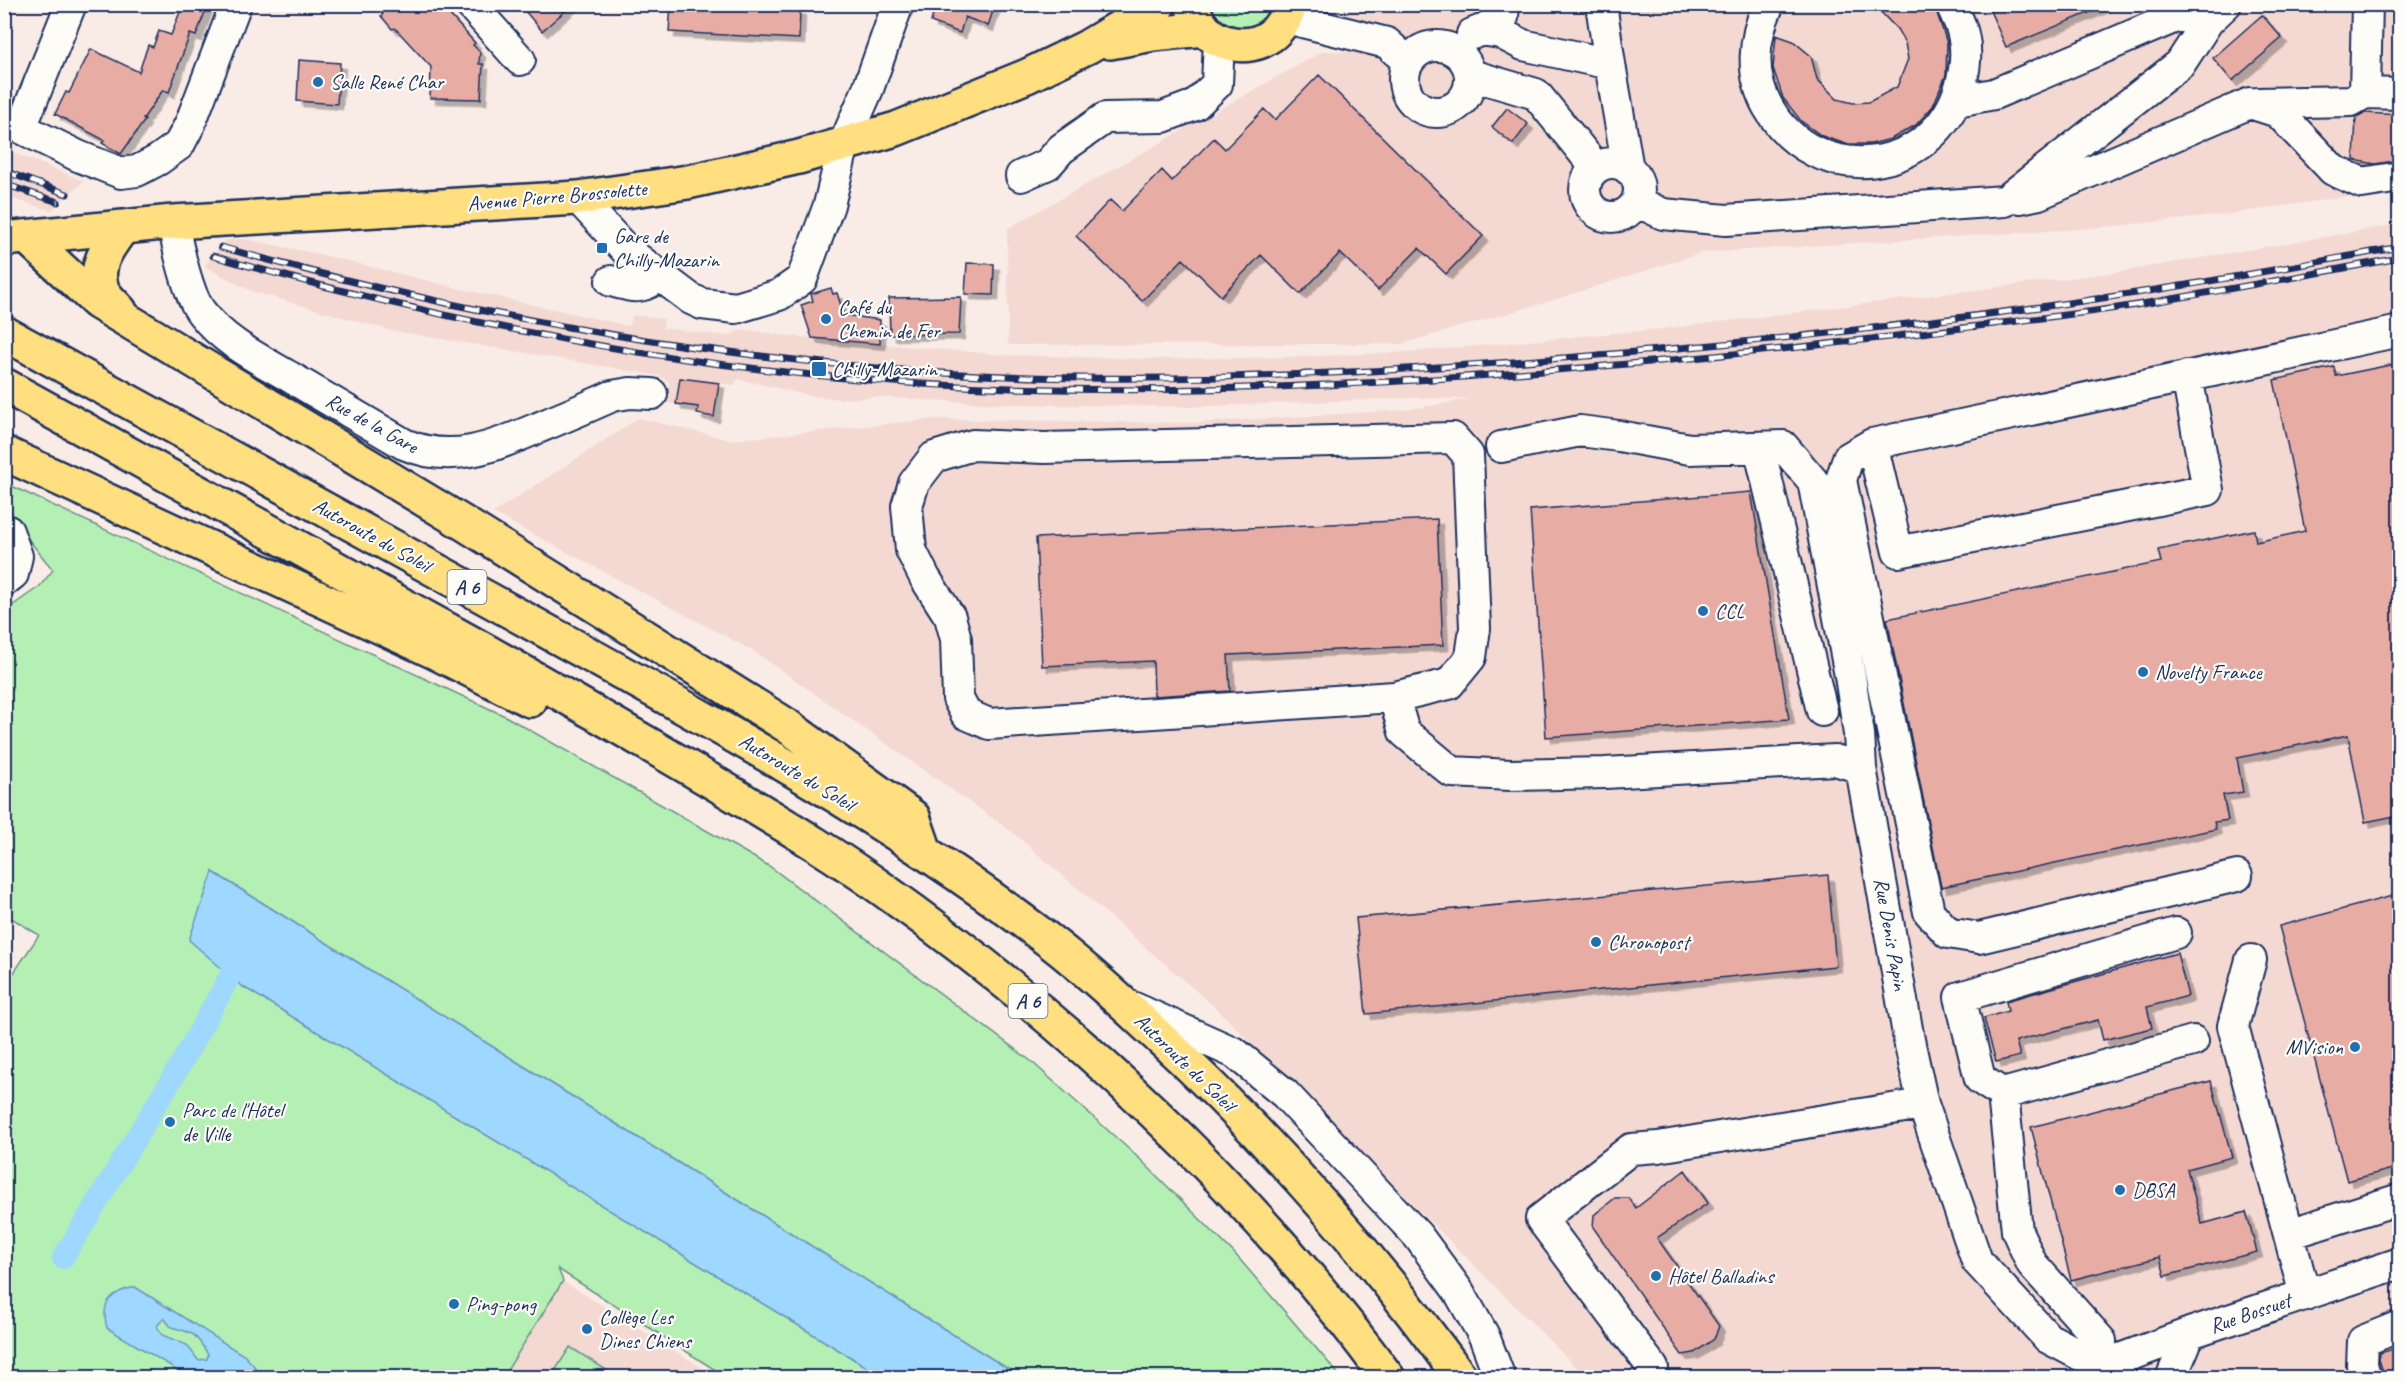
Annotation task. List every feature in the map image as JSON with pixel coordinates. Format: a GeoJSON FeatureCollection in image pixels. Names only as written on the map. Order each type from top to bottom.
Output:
{"type":"FeatureCollection","features":[{"type":"Feature","properties":{"kind":"main road","name":"Avenue Pierre Brossolette"},"geometry":{"type":"LineString","coordinates":[[16,238],[173,222],[578,198],[688,182],[896,129],[1027,76],[1087,47],[1159,4]]}},
{"type":"Feature","properties":{"kind":"main road","name":"Avenue Pierre Brossolette"},"geometry":{"type":"LineString","coordinates":[[1087,47],[1205,24],[1248,45],[1270,36],[1288,11]]}},
{"type":"Feature","properties":{"kind":"main road"},"geometry":{"type":"LineString","coordinates":[[122,228],[104,253],[100,275],[103,290],[128,320]]}},
{"type":"Feature","properties":{"kind":"main road"},"geometry":{"type":"LineString","coordinates":[[16,238],[96,302],[572,589],[786,725],[913,817],[924,850]]}},
{"type":"Feature","properties":{"kind":"main road","name":"Autoroute du Soleil"},"geometry":{"type":"LineString","coordinates":[[4,333],[771,755],[924,850],[1045,938],[1121,1002],[1202,1077],[1320,1201],[1383,1275],[1461,1377]]}},
{"type":"Feature","properties":{"kind":"main road","name":"A 6"},"geometry":{"type":"LineString","coordinates":[[4,385],[594,712],[788,827],[878,885],[952,940],[1112,1072],[1229,1189],[1291,1257],[1388,1377]]}},
{"type":"Feature","properties":{"kind":"main road"},"geometry":{"type":"LineString","coordinates":[[4,453],[435,652],[557,714],[594,712]]}},
{"type":"Feature","properties":{"kind":"street"},"geometry":{"type":"LineString","coordinates":[[71,4],[21,128],[121,174],[137,171],[179,145],[190,124],[236,4]]}},
{"type":"Feature","properties":{"kind":"street"},"geometry":{"type":"LineString","coordinates":[[470,4],[520,60]]}},
{"type":"Feature","properties":{"kind":"street"},"geometry":{"type":"LineString","coordinates":[[578,198],[626,250],[636,257],[627,269],[610,281],[636,287],[648,285],[661,274],[691,299],[702,304],[736,308],[779,295],[801,279],[816,244],[829,205],[844,144],[868,89],[898,4]]}},
{"type":"Feature","properties":{"kind":"street"},"geometry":{"type":"LineString","coordinates":[[1444,46],[1462,56],[1471,75],[1470,86],[1460,104],[1451,109],[1430,112],[1412,101],[1406,92],[1404,82],[1408,62],[1415,53],[1424,48],[1444,46],[1482,30],[1503,17],[1504,4]]}},
{"type":"Feature","properties":{"kind":"street"},"geometry":{"type":"LineString","coordinates":[[1601,4],[1628,169]]}},
{"type":"Feature","properties":{"kind":"street"},"geometry":{"type":"LineString","coordinates":[[1768,6],[1760,22],[1754,58],[1760,93],[1778,124],[1804,148],[1838,161],[1874,163],[1908,152],[1936,130],[1957,101],[1965,68],[1963,35],[1951,4]]}},
{"type":"Feature","properties":{"kind":"street"},"geometry":{"type":"LineString","coordinates":[[2365,93],[2367,4]]}},
{"type":"Feature","properties":{"kind":"street"},"geometry":{"type":"LineString","coordinates":[[1288,11],[1387,43],[1408,62]]}},
{"type":"Feature","properties":{"kind":"street"},"geometry":{"type":"LineString","coordinates":[[1957,101],[1994,93],[2178,16],[2217,13]]}},
{"type":"Feature","properties":{"kind":"street"},"geometry":{"type":"LineString","coordinates":[[2005,201],[2180,64],[2217,13]]}},
{"type":"Feature","properties":{"kind":"street"},"geometry":{"type":"LineString","coordinates":[[1021,176],[1048,164],[1061,150],[1105,118],[1163,117],[1195,105],[1217,84],[1205,24]]}},
{"type":"Feature","properties":{"kind":"street"},"geometry":{"type":"LineString","coordinates":[[1482,30],[1500,33],[1523,45],[1610,64]]}},
{"type":"Feature","properties":{"kind":"street"},"geometry":{"type":"LineString","coordinates":[[1471,75],[1536,94],[1596,168]]}},
{"type":"Feature","properties":{"kind":"street"},"geometry":{"type":"LineString","coordinates":[[1638,202],[1663,214],[1726,220],[2005,201],[2039,194],[2250,104],[2351,101],[2365,93],[2400,94]]}},
{"type":"Feature","properties":{"kind":"street"},"geometry":{"type":"LineString","coordinates":[[2250,104],[2278,112],[2333,170],[2362,183],[2400,177]]}},
{"type":"Feature","properties":{"kind":"street"},"geometry":{"type":"LineString","coordinates":[[1614,163],[1628,169],[1637,178],[1638,202],[1622,216],[1613,218],[1596,213],[1590,207],[1585,190],[1590,174],[1596,168],[1614,163]]}},
{"type":"Feature","properties":{"kind":"street","name":"Rue de la Gare"},"geometry":{"type":"LineString","coordinates":[[173,222],[179,252],[200,312],[221,333],[246,351],[404,444],[423,452],[473,452],[500,444],[612,396],[630,393],[652,394]]}},
{"type":"Feature","properties":{"kind":"street"},"geometry":{"type":"LineString","coordinates":[[2237,876],[1979,938],[1948,933],[1929,912],[1841,480],[1848,458],[1872,444],[2400,330]]}},
{"type":"Feature","properties":{"kind":"street"},"geometry":{"type":"LineString","coordinates":[[1872,444],[1898,552],[2208,490],[2187,376]]}},
{"type":"Feature","properties":{"kind":"street"},"geometry":{"type":"LineString","coordinates":[[1501,447],[1580,431],[1690,449],[1759,447],[1822,711]]}},
{"type":"Feature","properties":{"kind":"street"},"geometry":{"type":"LineString","coordinates":[[1453,438],[1468,455],[1475,628],[1471,657],[1449,684],[1394,697],[989,724],[966,714],[958,699],[956,639],[950,617],[925,578],[911,550],[907,506],[914,483],[934,458],[973,445],[1044,448],[1453,438]]}},
{"type":"Feature","properties":{"kind":"street","name":"Rue Denis Papin"},"geometry":{"type":"LineString","coordinates":[[1759,447],[1783,446],[1813,480],[1850,676],[1859,734],[1861,768],[1923,1104],[1977,1261],[2048,1338],[2103,1374]]}},
{"type":"Feature","properties":{"kind":"street"},"geometry":{"type":"LineString","coordinates":[[4,581],[13,574],[17,556],[8,531]]}},
{"type":"Feature","properties":{"kind":"street"},"geometry":{"type":"LineString","coordinates":[[1394,697],[1404,732],[1452,772],[1511,775],[1605,773],[1835,760],[1861,768]]}},
{"type":"Feature","properties":{"kind":"street"},"geometry":{"type":"LineString","coordinates":[[2176,933],[1960,997],[1980,1079],[2003,1094],[2193,1041]]}},
{"type":"Feature","properties":{"kind":"street"},"geometry":{"type":"LineString","coordinates":[[2251,960],[2233,1026],[2305,1294]]}},
{"type":"Feature","properties":{"kind":"street"},"geometry":{"type":"LineString","coordinates":[[1121,1002],[1235,1053],[1285,1094],[1418,1236],[1459,1292],[1484,1336],[1500,1377]]}},
{"type":"Feature","properties":{"kind":"street"},"geometry":{"type":"LineString","coordinates":[[2003,1094],[2017,1231],[2031,1264],[2101,1341],[2103,1374]]}},
{"type":"Feature","properties":{"kind":"street"},"geometry":{"type":"LineString","coordinates":[[1653,1368],[1541,1219],[1631,1149],[1658,1147],[1923,1104]]}},
{"type":"Feature","properties":{"kind":"street"},"geometry":{"type":"LineString","coordinates":[[2289,1234],[2400,1199]]}},
{"type":"Feature","properties":{"kind":"street","name":"Rue Bossuet"},"geometry":{"type":"LineString","coordinates":[[2103,1374],[2190,1334],[2400,1263]]}},
{"type":"Feature","properties":{"kind":"street"},"geometry":{"type":"LineString","coordinates":[[2366,1377],[2362,1365],[2363,1341],[2400,1326]]}},
{"type":"Feature","properties":{"kind":"street"},"geometry":{"type":"LineString","coordinates":[[2171,1377],[2190,1334]]}},
{"type":"Feature","properties":{"kind":"shaded area"},"geometry":{"type":"Polygon","coordinates":[[[1345,5],[2399,5],[2399,189],[2215,216],[2094,228],[1701,253],[1541,304],[1401,344],[1008,345],[1007,229],[1323,51],[1355,52],[1345,5]]]}},
{"type":"Feature","properties":{"kind":"shaded area"},"geometry":{"type":"Polygon","coordinates":[[[4,149],[84,181],[51,211],[5,196],[4,149]]]}},
{"type":"Feature","properties":{"kind":"shaded area"},"geometry":{"type":"Polygon","coordinates":[[[2399,224],[2399,1377],[1586,1377],[1219,1011],[1012,832],[755,652],[493,513],[639,418],[731,440],[934,419],[1196,423],[1405,410],[1470,399],[1415,398],[1191,407],[1002,404],[874,397],[841,399],[812,396],[738,379],[734,385],[719,383],[714,417],[697,414],[697,407],[667,403],[669,382],[660,376],[388,330],[251,291],[204,266],[227,240],[245,239],[324,255],[457,288],[630,326],[632,315],[664,319],[663,328],[729,336],[741,329],[789,336],[1007,355],[1147,359],[1290,357],[1409,352],[1670,328],[2118,272],[2399,224]]]}},
{"type":"Feature","properties":{"kind":"shaded area","name":"Collège Les Dines Chiens"},"geometry":{"type":"Polygon","coordinates":[[[563,1281],[717,1377],[503,1378],[563,1281]]]}},
{"type":"Feature","properties":{"kind":"green space"},"geometry":{"type":"Polygon","coordinates":[[[1207,4],[1272,4],[1272,6],[1263,26],[1224,31],[1207,4]]]}},
{"type":"Feature","properties":{"kind":"green space"},"geometry":{"type":"Polygon","coordinates":[[[5,483],[505,716],[769,866],[1031,1061],[1142,1161],[1235,1254],[1341,1377],[1021,1377],[213,872],[242,986],[883,1377],[726,1377],[558,1269],[563,1281],[503,1377],[5,1377],[5,986],[39,935],[5,914],[5,611],[40,586],[53,570],[15,519],[6,495],[5,483]]]}},
{"type":"Feature","properties":{"kind":"green space"},"geometry":{"type":"Polygon","coordinates":[[[570,1347],[611,1373],[608,1377],[551,1377],[570,1347]]]}},
{"type":"Feature","properties":{"kind":"water"},"geometry":{"type":"Polygon","coordinates":[[[213,872],[1021,1377],[883,1377],[242,986],[189,940],[213,872]]]}},
{"type":"Feature","properties":{"kind":"water"},"geometry":{"type":"Polygon","coordinates":[[[135,1287],[245,1356],[255,1367],[255,1377],[183,1377],[171,1366],[107,1328],[106,1305],[114,1295],[135,1287]],[[164,1318],[157,1326],[162,1335],[187,1345],[198,1360],[207,1359],[208,1354],[194,1335],[171,1327],[164,1318]]]}},
{"type":"Feature","properties":{"kind":"building"},"geometry":{"type":"Polygon","coordinates":[[[183,4],[208,4],[196,36],[190,34],[169,92],[163,90],[121,154],[102,143],[104,140],[55,114],[66,92],[69,93],[91,49],[139,72],[148,45],[153,47],[159,31],[171,35],[183,4]]]}},
{"type":"Feature","properties":{"kind":"building"},"geometry":{"type":"Polygon","coordinates":[[[375,4],[440,4],[475,43],[473,45],[480,52],[479,64],[483,64],[481,99],[430,98],[431,67],[395,28],[392,29],[375,4]]]}},
{"type":"Feature","properties":{"kind":"building"},"geometry":{"type":"Polygon","coordinates":[[[519,4],[573,4],[542,31],[519,4]]]}},
{"type":"Feature","properties":{"kind":"building"},"geometry":{"type":"Polygon","coordinates":[[[671,4],[800,10],[799,39],[669,32],[671,4]]]}},
{"type":"Feature","properties":{"kind":"building"},"geometry":{"type":"Polygon","coordinates":[[[936,4],[985,4],[994,8],[988,26],[965,17],[960,33],[931,22],[936,4]]]}},
{"type":"Feature","properties":{"kind":"building"},"geometry":{"type":"Polygon","coordinates":[[[1873,4],[1934,4],[1947,43],[1946,75],[1933,106],[1916,125],[1891,139],[1871,144],[1846,144],[1822,136],[1801,121],[1783,98],[1773,68],[1776,35],[1793,41],[1811,56],[1817,79],[1837,99],[1853,103],[1869,102],[1897,87],[1908,59],[1905,43],[1897,29],[1873,4]]]}},
{"type":"Feature","properties":{"kind":"building"},"geometry":{"type":"Polygon","coordinates":[[[1987,4],[2108,4],[2108,5],[2006,47],[1987,4]]]}},
{"type":"Feature","properties":{"kind":"building"},"geometry":{"type":"Polygon","coordinates":[[[2262,15],[2282,38],[2232,81],[2213,58],[2262,15]]]}},
{"type":"Feature","properties":{"kind":"building","name":"Salle René Char"},"geometry":{"type":"Polygon","coordinates":[[[299,60],[340,63],[337,104],[297,101],[299,60]]]}},
{"type":"Feature","properties":{"kind":"building"},"geometry":{"type":"Polygon","coordinates":[[[1319,75],[1483,236],[1446,274],[1419,248],[1378,290],[1340,253],[1300,294],[1261,255],[1221,296],[1183,259],[1142,301],[1076,236],[1110,200],[1122,211],[1162,170],[1172,181],[1214,138],[1225,149],[1264,109],[1275,120],[1319,75]]]}},
{"type":"Feature","properties":{"kind":"building"},"geometry":{"type":"Polygon","coordinates":[[[1507,108],[1528,124],[1513,144],[1492,127],[1507,108]]]}},
{"type":"Feature","properties":{"kind":"building"},"geometry":{"type":"Polygon","coordinates":[[[2365,113],[2400,115],[2400,160],[2375,164],[2354,160],[2356,117],[2365,113]]]}},
{"type":"Feature","properties":{"kind":"building"},"geometry":{"type":"Polygon","coordinates":[[[967,263],[994,264],[993,295],[965,294],[967,263]]]}},
{"type":"Feature","properties":{"kind":"building","name":"Café du Chemin de Fer"},"geometry":{"type":"Polygon","coordinates":[[[831,288],[833,294],[837,293],[844,315],[880,320],[880,344],[812,338],[801,305],[813,301],[811,294],[831,288]]]}},
{"type":"Feature","properties":{"kind":"building"},"geometry":{"type":"Polygon","coordinates":[[[961,297],[959,334],[890,335],[889,298],[961,297]]]}},
{"type":"Feature","properties":{"kind":"building","name":"Novelty France"},"geometry":{"type":"Polygon","coordinates":[[[2400,363],[2400,815],[2365,822],[2348,735],[2237,758],[2243,792],[2223,795],[2228,820],[2214,822],[2216,829],[1941,887],[1887,619],[2161,562],[2158,550],[2254,530],[2256,542],[2305,531],[2274,380],[2334,367],[2336,376],[2400,363]]]}},
{"type":"Feature","properties":{"kind":"building"},"geometry":{"type":"Polygon","coordinates":[[[680,378],[719,383],[714,417],[697,414],[698,407],[676,404],[680,378]]]}},
{"type":"Feature","properties":{"kind":"building"},"geometry":{"type":"Polygon","coordinates":[[[1751,492],[1789,719],[1546,737],[1530,510],[1751,492]]]}},
{"type":"Feature","properties":{"kind":"building"},"geometry":{"type":"Polygon","coordinates":[[[1437,519],[1443,645],[1228,655],[1230,691],[1154,696],[1153,661],[1042,666],[1036,538],[1437,519]]]}},
{"type":"Feature","properties":{"kind":"building","name":"Chronopost"},"geometry":{"type":"Polygon","coordinates":[[[1828,875],[1836,966],[1366,1014],[1356,918],[1828,875]]]}},
{"type":"Feature","properties":{"kind":"building","name":"MVision"},"geometry":{"type":"Polygon","coordinates":[[[2400,894],[2400,1167],[2347,1181],[2279,926],[2400,894]]]}},
{"type":"Feature","properties":{"kind":"building"},"geometry":{"type":"Polygon","coordinates":[[[2177,953],[2188,996],[2147,1007],[2152,1028],[2103,1040],[2098,1020],[2016,1041],[2020,1056],[1996,1062],[1984,1018],[2008,1011],[2006,1001],[2177,953]]]}},
{"type":"Feature","properties":{"kind":"building","name":"DBSA"},"geometry":{"type":"Polygon","coordinates":[[[2211,1081],[2232,1157],[2187,1169],[2202,1224],[2246,1212],[2257,1252],[2165,1276],[2160,1257],[2071,1280],[2031,1127],[2211,1081]]]}},
{"type":"Feature","properties":{"kind":"building","name":"Hôtel Balladins"},"geometry":{"type":"Polygon","coordinates":[[[1685,1170],[1708,1203],[1657,1238],[1719,1326],[1714,1339],[1694,1353],[1682,1355],[1593,1227],[1594,1215],[1615,1198],[1629,1198],[1636,1208],[1685,1170]]]}},
{"type":"Feature","properties":{"kind":"building"},"geometry":{"type":"Polygon","coordinates":[[[2400,1347],[2400,1377],[2385,1377],[2379,1360],[2380,1353],[2400,1347]]]}},
{"type":"Feature","properties":{"kind":"waterway"},"geometry":{"type":"LineString","coordinates":[[63,1258],[182,1062],[230,976]]}},
{"type":"Feature","properties":{"kind":"railway"},"geometry":{"type":"LineString","coordinates":[[4,171],[67,194]]}},
{"type":"Feature","properties":{"kind":"railway"},"geometry":{"type":"LineString","coordinates":[[4,184],[58,202]]}},
{"type":"Feature","properties":{"kind":"railway"},"geometry":{"type":"LineString","coordinates":[[221,247],[395,292],[482,311],[659,342],[837,364],[927,372],[1073,378],[1293,375],[1512,362],[1672,349],[1831,333],[2070,303],[2400,247]]}},
{"type":"Feature","properties":{"kind":"railway"},"geometry":{"type":"LineString","coordinates":[[213,256],[387,302],[475,322],[564,339],[742,367],[921,384],[998,388],[1150,390],[1302,386],[1454,378],[1763,351],[2110,309],[2400,258]]}},
{"type":"Feature","properties":{"kind":"place","name":"Salle René Char"},"geometry":{"type":"Point","coordinates":[318,82]}},
{"type":"Feature","properties":{"kind":"place","name":"Gare de Chilly-Mazarin"},"geometry":{"type":"Point","coordinates":[602,248]}},
{"type":"Feature","properties":{"kind":"place","name":"Café du Chemin de Fer"},"geometry":{"type":"Point","coordinates":[826,319]}},
{"type":"Feature","properties":{"kind":"place","name":"Chilly-Mazarin"},"geometry":{"type":"Point","coordinates":[819,369]}},
{"type":"Feature","properties":{"kind":"place","name":"CCL"},"geometry":{"type":"Point","coordinates":[1703,611]}},
{"type":"Feature","properties":{"kind":"place","name":"Novelty France"},"geometry":{"type":"Point","coordinates":[2143,672]}},
{"type":"Feature","properties":{"kind":"place","name":"Chronopost"},"geometry":{"type":"Point","coordinates":[1596,942]}},
{"type":"Feature","properties":{"kind":"place","name":"MVision"},"geometry":{"type":"Point","coordinates":[2355,1047]}},
{"type":"Feature","properties":{"kind":"place","name":"Parc de l'Hôtel de Ville"},"geometry":{"type":"Point","coordinates":[170,1122]}},
{"type":"Feature","properties":{"kind":"place","name":"DBSA"},"geometry":{"type":"Point","coordinates":[2120,1190]}},
{"type":"Feature","properties":{"kind":"place","name":"Hôtel Balladins"},"geometry":{"type":"Point","coordinates":[1656,1276]}},
{"type":"Feature","properties":{"kind":"place","name":"Ping-pong"},"geometry":{"type":"Point","coordinates":[454,1304]}},
{"type":"Feature","properties":{"kind":"place","name":"Collège Les Dines Chiens"},"geometry":{"type":"Point","coordinates":[587,1329]}}]}
